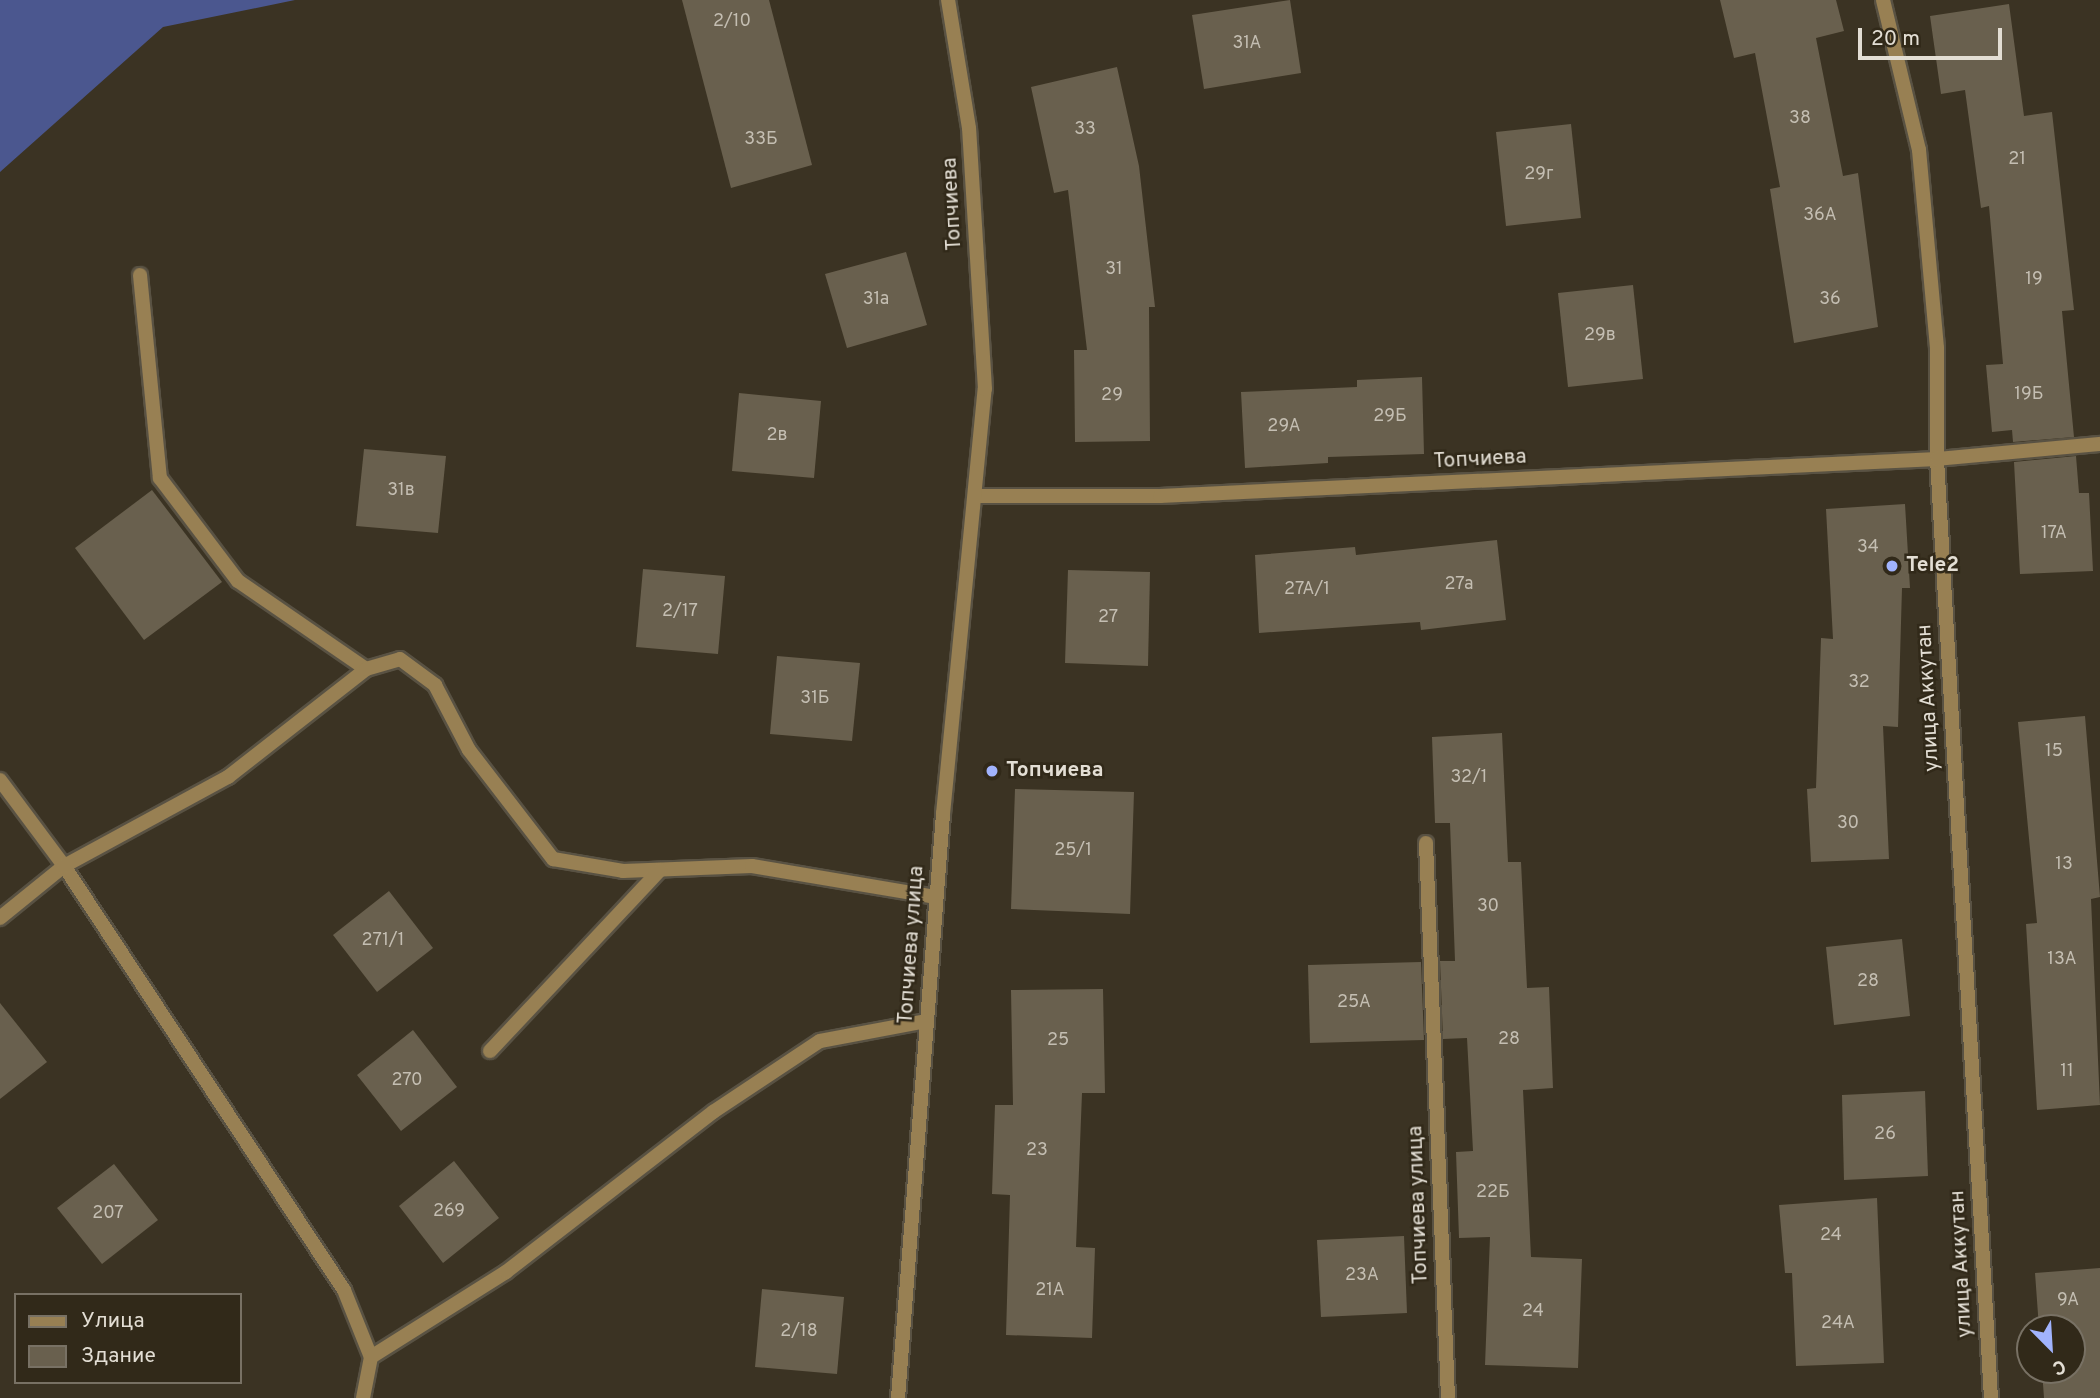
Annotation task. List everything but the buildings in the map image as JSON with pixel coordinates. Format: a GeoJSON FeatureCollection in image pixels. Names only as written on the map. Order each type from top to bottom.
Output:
{"type":"FeatureCollection","features":[{"type":"Feature","properties":{"kind":"street","name":"Топчиева"},"geometry":{"type":"LineString","coordinates":[[948,0],[969,128],[985,389],[978,496],[1160,496],[1937,459],[2100,444]]}},
{"type":"Feature","properties":{"kind":"street","name":"улица Аккутан"},"geometry":{"type":"LineString","coordinates":[[1884,0],[1919,150],[1937,348],[1937,459],[1991,1398]]}},
{"type":"Feature","properties":{"kind":"street"},"geometry":{"type":"LineString","coordinates":[[139,275],[160,478],[238,581],[366,669]]}},
{"type":"Feature","properties":{"kind":"street","name":"Топчиева улица"},"geometry":{"type":"LineString","coordinates":[[898,1398],[936,897],[978,496]]}},
{"type":"Feature","properties":{"kind":"street"},"geometry":{"type":"LineString","coordinates":[[0,918],[64,866],[228,777],[366,669],[400,659],[435,685],[469,750],[552,859],[624,872],[752,866],[936,897]]}},
{"type":"Feature","properties":{"kind":"street"},"geometry":{"type":"LineString","coordinates":[[0,780],[64,866],[344,1290],[372,1357],[363,1398]]}},
{"type":"Feature","properties":{"kind":"street","name":"Топчиева улица"},"geometry":{"type":"LineString","coordinates":[[1426,843],[1448,1398]]}},
{"type":"Feature","properties":{"kind":"street"},"geometry":{"type":"LineString","coordinates":[[490,1051],[660,870]]}},
{"type":"Feature","properties":{"kind":"street"},"geometry":{"type":"LineString","coordinates":[[372,1357],[506,1272],[713,1112],[820,1041],[927,1021]]}},
{"type":"Feature","properties":{"kind":"shaded area"},"geometry":{"type":"Polygon","coordinates":[[[0,0],[295,0],[163,27],[0,172],[0,0]]]}},
{"type":"Feature","properties":{"kind":"place","name":"Tele2"},"geometry":{"type":"Point","coordinates":[1892,566]}},
{"type":"Feature","properties":{"kind":"place","name":"Топчиева"},"geometry":{"type":"Point","coordinates":[992,771]}}]}
